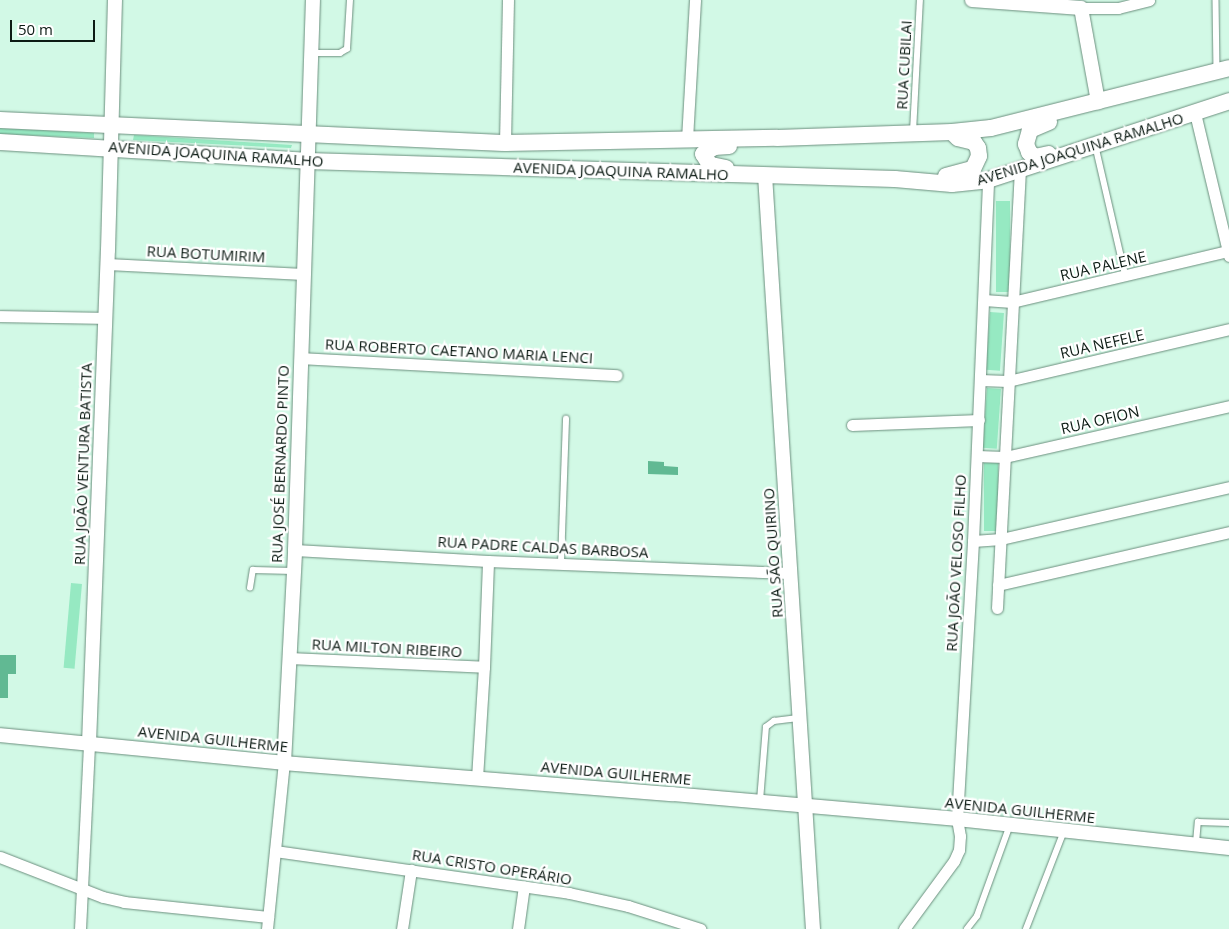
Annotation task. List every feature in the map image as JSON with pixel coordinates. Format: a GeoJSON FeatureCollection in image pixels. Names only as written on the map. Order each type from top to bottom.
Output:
{"type":"FeatureCollection","features":[{"type":"Feature","properties":{"kind":"main road","name":"AVENIDA JOAQUINA RAMALHO"},"geometry":{"type":"LineString","coordinates":[[0,120],[505,143],[777,138],[952,132],[991,128],[1223,69]]}},
{"type":"Feature","properties":{"kind":"main road","name":"AVENIDA JOAQUINA RAMALHO"},"geometry":{"type":"LineString","coordinates":[[0,142],[308,160],[895,179],[952,184],[988,180],[1229,102]]}},
{"type":"Feature","properties":{"kind":"main road"},"geometry":{"type":"LineString","coordinates":[[1065,155],[1056,152],[1035,158],[1027,148],[1027,135],[1037,126],[1074,114],[1090,104]]}},
{"type":"Feature","properties":{"kind":"main road"},"geometry":{"type":"LineString","coordinates":[[895,179],[908,173],[948,176],[973,169],[979,156],[978,148],[970,140],[958,138],[952,132]]}},
{"type":"Feature","properties":{"kind":"main road"},"geometry":{"type":"LineString","coordinates":[[733,174],[728,169],[710,165],[703,158],[703,154],[714,147],[767,144],[777,138]]}},
{"type":"Feature","properties":{"kind":"street","name":"RUA JOÃO VENTURA BATISTA"},"geometry":{"type":"LineString","coordinates":[[80,929],[108,264],[115,0]]}},
{"type":"Feature","properties":{"kind":"street","name":"RUA JOSÉ BERNARDO PINTO"},"geometry":{"type":"LineString","coordinates":[[267,923],[284,763],[294,571],[313,0]]}},
{"type":"Feature","properties":{"kind":"street"},"geometry":{"type":"LineString","coordinates":[[505,143],[508,0]]}},
{"type":"Feature","properties":{"kind":"street"},"geometry":{"type":"LineString","coordinates":[[687,139],[695,0]]}},
{"type":"Feature","properties":{"kind":"street"},"geometry":{"type":"LineString","coordinates":[[972,0],[1013,1],[1081,8],[1118,8],[1149,0]]}},
{"type":"Feature","properties":{"kind":"street"},"geometry":{"type":"LineString","coordinates":[[1081,8],[1090,104]]}},
{"type":"Feature","properties":{"kind":"street"},"geometry":{"type":"LineString","coordinates":[[1195,113],[1228,248]]}},
{"type":"Feature","properties":{"kind":"street"},"geometry":{"type":"LineString","coordinates":[[996,608],[1020,170]]}},
{"type":"Feature","properties":{"kind":"street","name":"RUA SÃO QUIRINO"},"geometry":{"type":"LineString","coordinates":[[765,176],[813,929]]}},
{"type":"Feature","properties":{"kind":"street","name":"RUA JOÃO VELOSO FILHO"},"geometry":{"type":"LineString","coordinates":[[904,929],[954,861],[959,850],[960,836],[957,819],[979,420],[988,180]]}},
{"type":"Feature","properties":{"kind":"street","name":"RUA PALENE"},"geometry":{"type":"LineString","coordinates":[[984,300],[1012,302],[1126,276],[1228,248]]}},
{"type":"Feature","properties":{"kind":"street","name":"RUA BOTUMIRIM"},"geometry":{"type":"LineString","coordinates":[[108,264],[303,274]]}},
{"type":"Feature","properties":{"kind":"street"},"geometry":{"type":"LineString","coordinates":[[0,316],[105,318]]}},
{"type":"Feature","properties":{"kind":"street","name":"RUA NEFELE"},"geometry":{"type":"LineString","coordinates":[[980,380],[1008,381],[1229,329]]}},
{"type":"Feature","properties":{"kind":"street","name":"RUA ROBERTO CAETANO MARIA LENCI"},"geometry":{"type":"LineString","coordinates":[[300,358],[616,375]]}},
{"type":"Feature","properties":{"kind":"street","name":"RUA OFION"},"geometry":{"type":"LineString","coordinates":[[977,456],[1005,457],[1229,406]]}},
{"type":"Feature","properties":{"kind":"street"},"geometry":{"type":"LineString","coordinates":[[852,425],[979,420]]}},
{"type":"Feature","properties":{"kind":"street"},"geometry":{"type":"LineString","coordinates":[[973,540],[1001,539],[1229,487]]}},
{"type":"Feature","properties":{"kind":"street"},"geometry":{"type":"LineString","coordinates":[[998,585],[1229,532]]}},
{"type":"Feature","properties":{"kind":"street","name":"RUA PADRE CALDAS BARBOSA"},"geometry":{"type":"LineString","coordinates":[[295,550],[488,561],[790,573]]}},
{"type":"Feature","properties":{"kind":"street"},"geometry":{"type":"LineString","coordinates":[[477,778],[488,561]]}},
{"type":"Feature","properties":{"kind":"street","name":"RUA MILTON RIBEIRO"},"geometry":{"type":"LineString","coordinates":[[289,658],[484,667]]}},
{"type":"Feature","properties":{"kind":"street","name":"AVENIDA GUILHERME"},"geometry":{"type":"LineString","coordinates":[[0,734],[284,763],[957,819],[1229,848]]}},
{"type":"Feature","properties":{"kind":"street","name":"RUA CRISTO OPERÁRIO"},"geometry":{"type":"LineString","coordinates":[[275,850],[524,886],[628,906],[700,929]]}},
{"type":"Feature","properties":{"kind":"street"},"geometry":{"type":"LineString","coordinates":[[0,857],[81,889],[124,902],[267,923]]}},
{"type":"Feature","properties":{"kind":"street"},"geometry":{"type":"LineString","coordinates":[[402,929],[411,870]]}},
{"type":"Feature","properties":{"kind":"street"},"geometry":{"type":"LineString","coordinates":[[518,929],[524,886]]}},
{"type":"Feature","properties":{"kind":"lane"},"geometry":{"type":"LineString","coordinates":[[312,52],[340,53],[347,50],[350,0]]}},
{"type":"Feature","properties":{"kind":"lane","name":"RUA CUBILAI"},"geometry":{"type":"LineString","coordinates":[[913,132],[920,0]]}},
{"type":"Feature","properties":{"kind":"lane"},"geometry":{"type":"LineString","coordinates":[[1216,0],[1223,69]]}},
{"type":"Feature","properties":{"kind":"lane"},"geometry":{"type":"LineString","coordinates":[[1096,145],[1126,276]]}},
{"type":"Feature","properties":{"kind":"lane"},"geometry":{"type":"LineString","coordinates":[[560,563],[566,420]]}},
{"type":"Feature","properties":{"kind":"lane"},"geometry":{"type":"LineString","coordinates":[[250,588],[253,570],[294,571]]}},
{"type":"Feature","properties":{"kind":"lane"},"geometry":{"type":"LineString","coordinates":[[760,802],[766,727],[774,721],[800,718]]}},
{"type":"Feature","properties":{"kind":"lane"},"geometry":{"type":"LineString","coordinates":[[1196,844],[1198,822],[1229,823]]}},
{"type":"Feature","properties":{"kind":"lane"},"geometry":{"type":"LineString","coordinates":[[967,929],[977,916],[1010,825]]}},
{"type":"Feature","properties":{"kind":"lane"},"geometry":{"type":"LineString","coordinates":[[1026,929],[1064,830]]}},
{"type":"Feature","properties":{"kind":"shaded area"},"geometry":{"type":"Polygon","coordinates":[[[0,128],[94,133],[94,138],[0,134],[0,128]]]}},
{"type":"Feature","properties":{"kind":"shaded area"},"geometry":{"type":"Polygon","coordinates":[[[134,135],[292,145],[291,148],[133,140],[134,135]]]}},
{"type":"Feature","properties":{"kind":"shaded area"},"geometry":{"type":"Polygon","coordinates":[[[996,201],[1010,201],[1010,292],[996,292],[996,201]]]}},
{"type":"Feature","properties":{"kind":"shaded area"},"geometry":{"type":"Polygon","coordinates":[[[990,312],[1004,313],[1000,371],[986,370],[990,312]]]}},
{"type":"Feature","properties":{"kind":"shaded area"},"geometry":{"type":"Polygon","coordinates":[[[987,388],[1001,389],[997,449],[983,448],[987,388]]]}},
{"type":"Feature","properties":{"kind":"shaded area"},"geometry":{"type":"Polygon","coordinates":[[[648,461],[664,462],[664,466],[678,467],[678,475],[648,474],[648,461]]]}},
{"type":"Feature","properties":{"kind":"shaded area"},"geometry":{"type":"Polygon","coordinates":[[[984,463],[998,463],[998,531],[984,531],[984,463]]]}},
{"type":"Feature","properties":{"kind":"shaded area"},"geometry":{"type":"Polygon","coordinates":[[[71,583],[82,584],[75,669],[64,668],[71,583]]]}},
{"type":"Feature","properties":{"kind":"shaded area"},"geometry":{"type":"Polygon","coordinates":[[[0,655],[16,655],[16,674],[8,674],[8,698],[0,698],[0,655]]]}}]}
